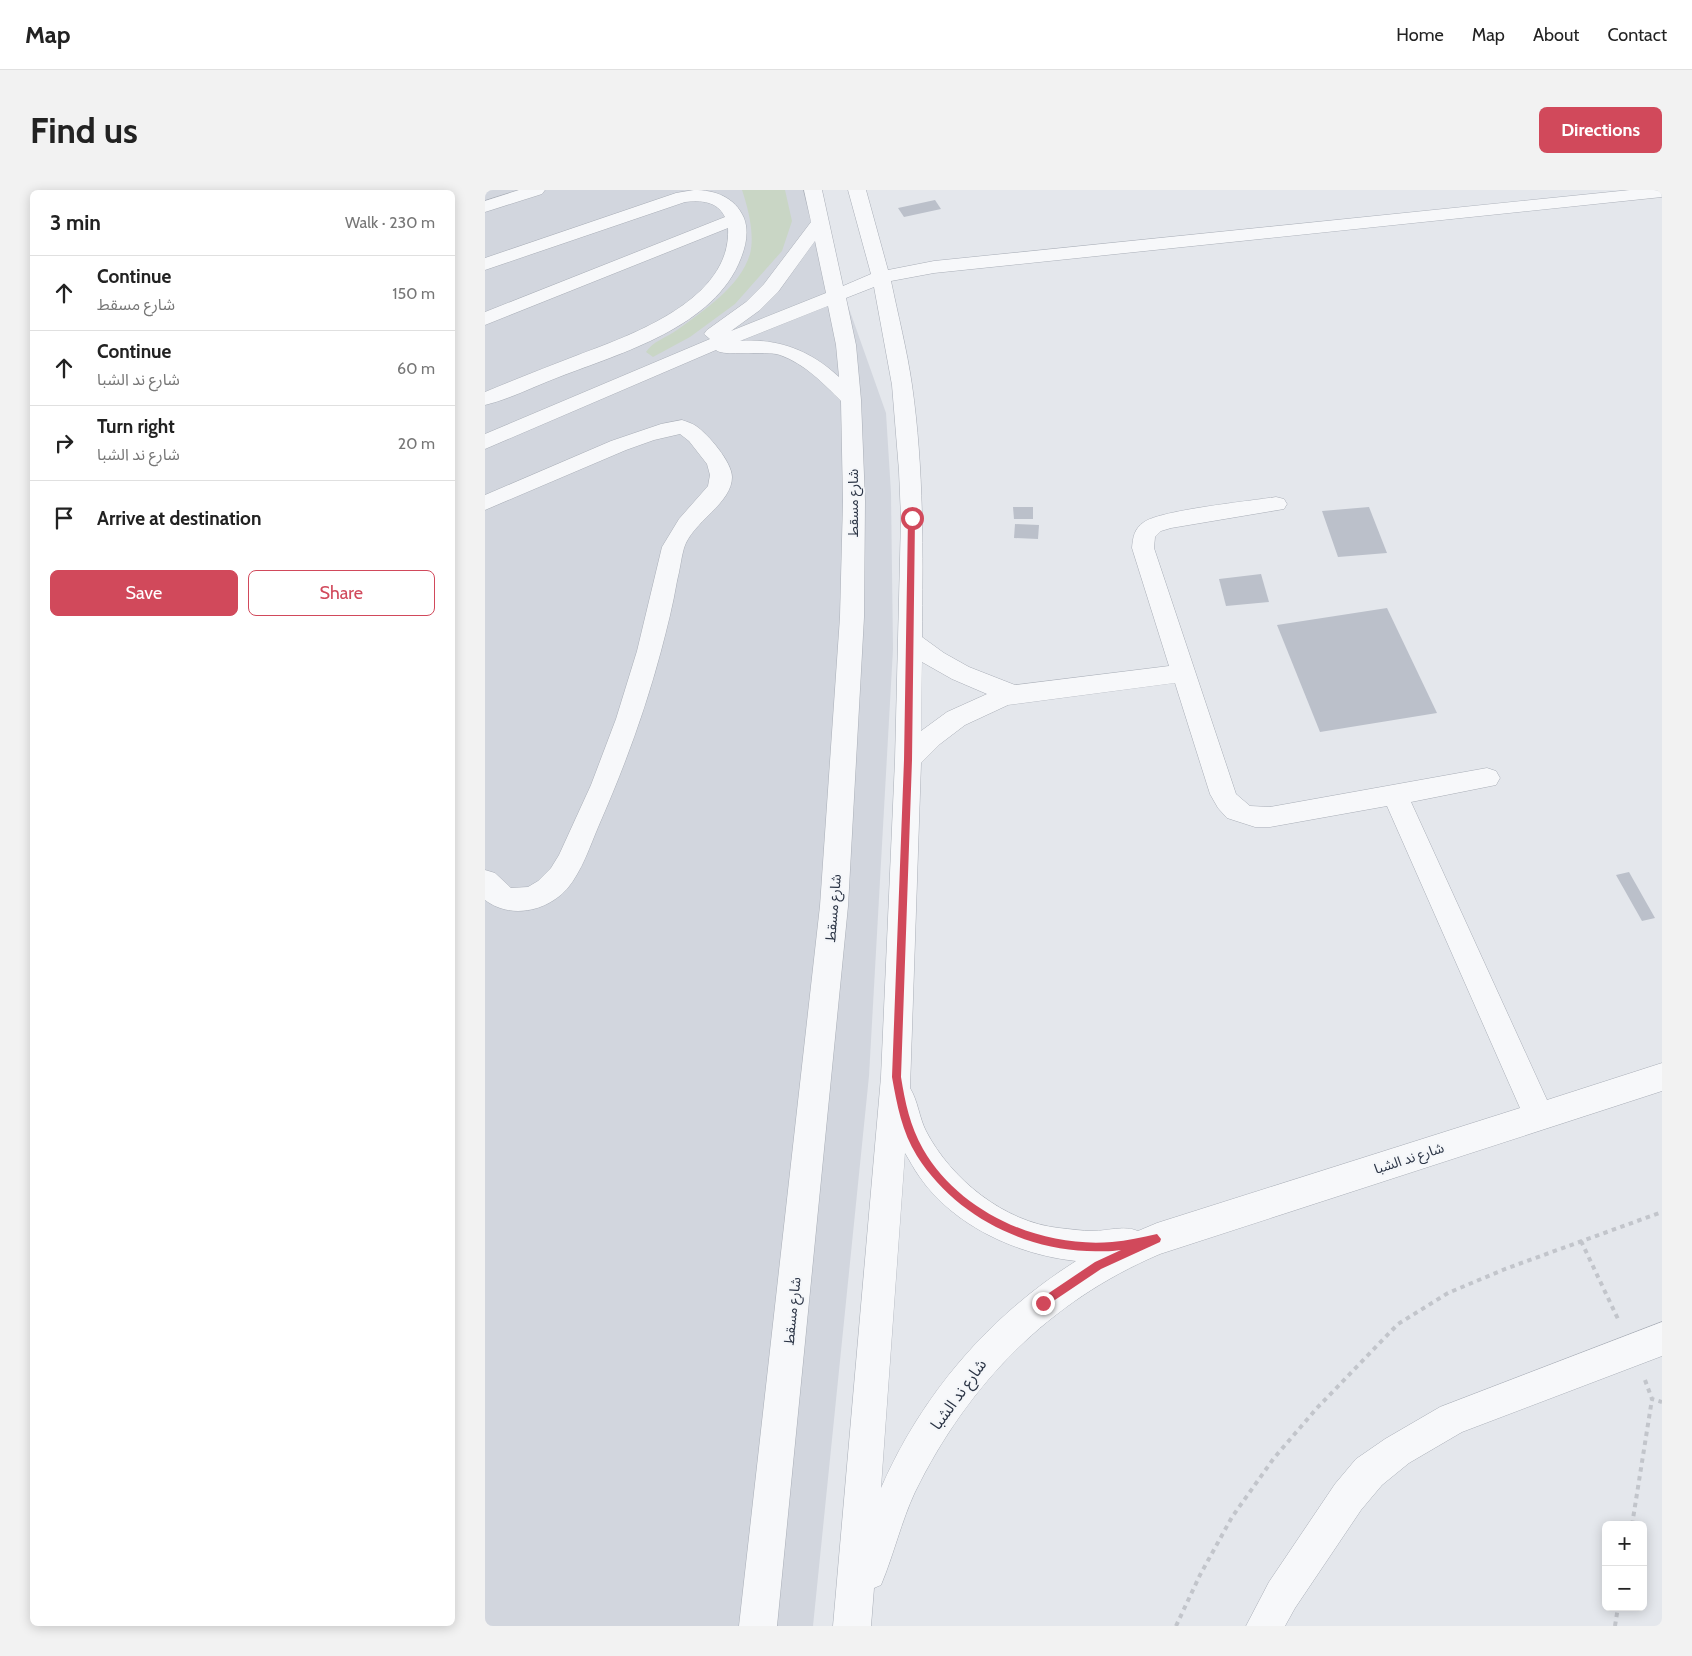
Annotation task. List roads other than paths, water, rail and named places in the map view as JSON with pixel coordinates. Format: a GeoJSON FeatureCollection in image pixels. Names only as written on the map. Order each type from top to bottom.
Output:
{"type":"FeatureCollection","features":[{"type":"Feature","properties":{"kind":"street"},"geometry":{"type":"LineString","coordinates":[[485,207],[536,190]]}},
{"type":"Feature","properties":{"kind":"street","name":"شارع مسقط"},"geometry":{"type":"LineString","coordinates":[[758,1626],[834,906],[852,617],[854,501],[851,400],[846,345],[834,296],[813,190]]}},
{"type":"Feature","properties":{"kind":"street"},"geometry":{"type":"LineString","coordinates":[[852,1626],[896,1077],[908,760],[912,518],[907,426],[900,375],[881,277],[857,190]]}},
{"type":"Feature","properties":{"kind":"street"},"geometry":{"type":"LineString","coordinates":[[485,442],[687,354],[881,277],[943,266],[1662,192]]}},
{"type":"Feature","properties":{"kind":"street"},"geometry":{"type":"LineString","coordinates":[[485,264],[682,197],[699,195],[715,198],[728,207],[735,219],[738,238],[728,266],[713,287],[693,307],[676,319],[636,340],[492,392]]}},
{"type":"Feature","properties":{"kind":"street"},"geometry":{"type":"LineString","coordinates":[[485,318],[735,219]]}},
{"type":"Feature","properties":{"kind":"street"},"geometry":{"type":"LineString","coordinates":[[687,354],[753,306],[771,288],[820,222]]}},
{"type":"Feature","properties":{"kind":"street"},"geometry":{"type":"LineString","coordinates":[[687,354],[739,346],[780,348],[798,354],[812,362],[851,400]]}},
{"type":"Feature","properties":{"kind":"street"},"geometry":{"type":"LineString","coordinates":[[492,392],[537,420]]}},
{"type":"Feature","properties":{"kind":"street"},"geometry":{"type":"LineString","coordinates":[[492,392],[511,431]]}},
{"type":"Feature","properties":{"kind":"street"},"geometry":{"type":"LineString","coordinates":[[485,503],[621,445],[676,427],[689,430],[717,461],[721,471],[721,481],[717,491],[689,520],[673,547],[648,657],[635,704],[599,796],[566,867],[553,885],[532,898],[523,900],[515,901],[501,897],[485,881]]}},
{"type":"Feature","properties":{"kind":"street"},"geometry":{"type":"LineString","coordinates":[[1276,504],[1169,521],[1153,526],[1144,535],[1143,548],[1223,794],[1229,805],[1240,814],[1255,818],[1270,817],[1487,778]]}},
{"type":"Feature","properties":{"kind":"street"},"geometry":{"type":"LineString","coordinates":[[911,642],[946,667],[967,678],[1015,694]]}},
{"type":"Feature","properties":{"kind":"street"},"geometry":{"type":"LineString","coordinates":[[908,760],[937,730],[954,718],[980,705],[1015,694],[1184,673]]}},
{"type":"Feature","properties":{"kind":"street"},"geometry":{"type":"LineString","coordinates":[[1395,795],[1539,1117]]}},
{"type":"Feature","properties":{"kind":"street","name":"شارع ند الشبا"},"geometry":{"type":"LineString","coordinates":[[896,1077],[903,1116],[920,1153],[946,1186],[980,1214],[1021,1234],[1066,1245],[1112,1247],[1157,1239]]}},
{"type":"Feature","properties":{"kind":"street","name":"شارع ند الشبا"},"geometry":{"type":"LineString","coordinates":[[852,1626],[875,1544],[907,1470],[946,1404],[992,1348],[1043,1303],[1098,1266],[1157,1239],[1662,1077]]}},
{"type":"Feature","properties":{"kind":"street"},"geometry":{"type":"LineString","coordinates":[[1265,1626],[1282,1595],[1347,1497],[1369,1472],[1397,1451],[1451,1419],[1648,1345]]}}]}
